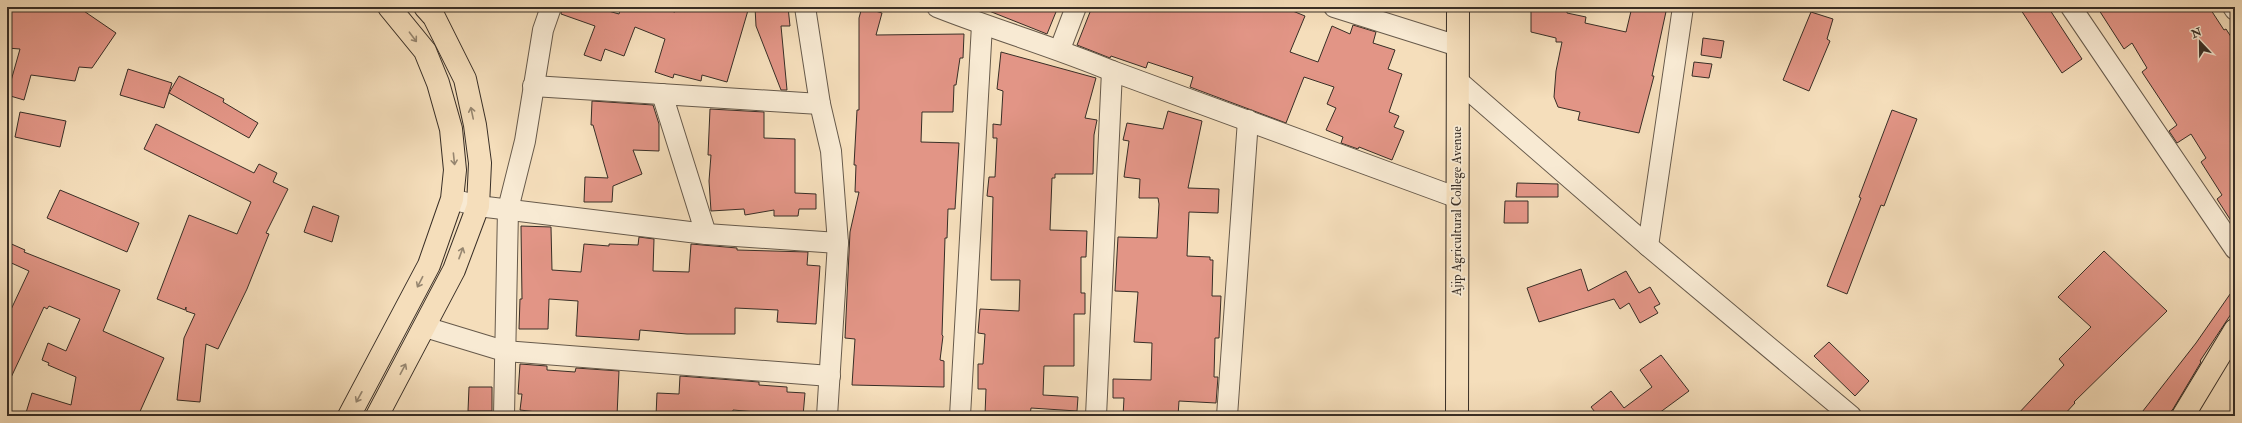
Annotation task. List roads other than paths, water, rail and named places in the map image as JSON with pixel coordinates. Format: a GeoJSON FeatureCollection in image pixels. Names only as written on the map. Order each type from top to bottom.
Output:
{"type":"FeatureCollection","features":[{"type":"Feature","properties":{"kind":"main road"},"geometry":{"type":"LineString","coordinates":[[349,416],[429,265],[452,199],[455,170],[451,129],[438,83],[424,51],[389,7]]}},
{"type":"Feature","properties":{"kind":"main road"},"geometry":{"type":"LineString","coordinates":[[377,416],[454,270],[478,206],[480,163],[475,125],[465,79],[434,17],[425,7]]}},
{"type":"Feature","properties":{"kind":"main road","name":"Ajip Agricultural College Avenue"},"geometry":{"type":"LineString","coordinates":[[1457,416],[1458,7]]}},
{"type":"Feature","properties":{"kind":"main road"},"geometry":{"type":"LineString","coordinates":[[2183,416],[2235,330]]}},
{"type":"Feature","properties":{"kind":"street"},"geometry":{"type":"LineString","coordinates":[[504,416],[504,351],[508,288],[508,209],[525,141],[543,30],[551,7]]}},
{"type":"Feature","properties":{"kind":"street"},"geometry":{"type":"LineString","coordinates":[[805,7],[820,104],[831,151],[838,243],[827,416]]}},
{"type":"Feature","properties":{"kind":"street"},"geometry":{"type":"LineString","coordinates":[[937,7],[982,25],[1060,49],[1112,70],[1458,198]]}},
{"type":"Feature","properties":{"kind":"street"},"geometry":{"type":"LineString","coordinates":[[1060,49],[1076,7]]}},
{"type":"Feature","properties":{"kind":"street"},"geometry":{"type":"LineString","coordinates":[[1334,7],[1458,46]]}},
{"type":"Feature","properties":{"kind":"street"},"geometry":{"type":"LineString","coordinates":[[1648,246],[1684,7]]}},
{"type":"Feature","properties":{"kind":"street"},"geometry":{"type":"LineString","coordinates":[[2071,7],[2235,249]]}},
{"type":"Feature","properties":{"kind":"street"},"geometry":{"type":"LineString","coordinates":[[960,416],[982,25]]}},
{"type":"Feature","properties":{"kind":"street"},"geometry":{"type":"LineString","coordinates":[[1096,416],[1112,70]]}},
{"type":"Feature","properties":{"kind":"street"},"geometry":{"type":"LineString","coordinates":[[1457,80],[1648,246],[1850,416]]}},
{"type":"Feature","properties":{"kind":"street"},"geometry":{"type":"LineString","coordinates":[[534,86],[820,104]]}},
{"type":"Feature","properties":{"kind":"street"},"geometry":{"type":"LineString","coordinates":[[662,94],[706,234]]}},
{"type":"Feature","properties":{"kind":"street"},"geometry":{"type":"LineString","coordinates":[[1227,416],[1248,120]]}},
{"type":"Feature","properties":{"kind":"street"},"geometry":{"type":"LineString","coordinates":[[452,199],[478,206],[706,234],[838,243]]}},
{"type":"Feature","properties":{"kind":"street"},"geometry":{"type":"LineString","coordinates":[[425,327],[504,351],[830,376]]}}]}
